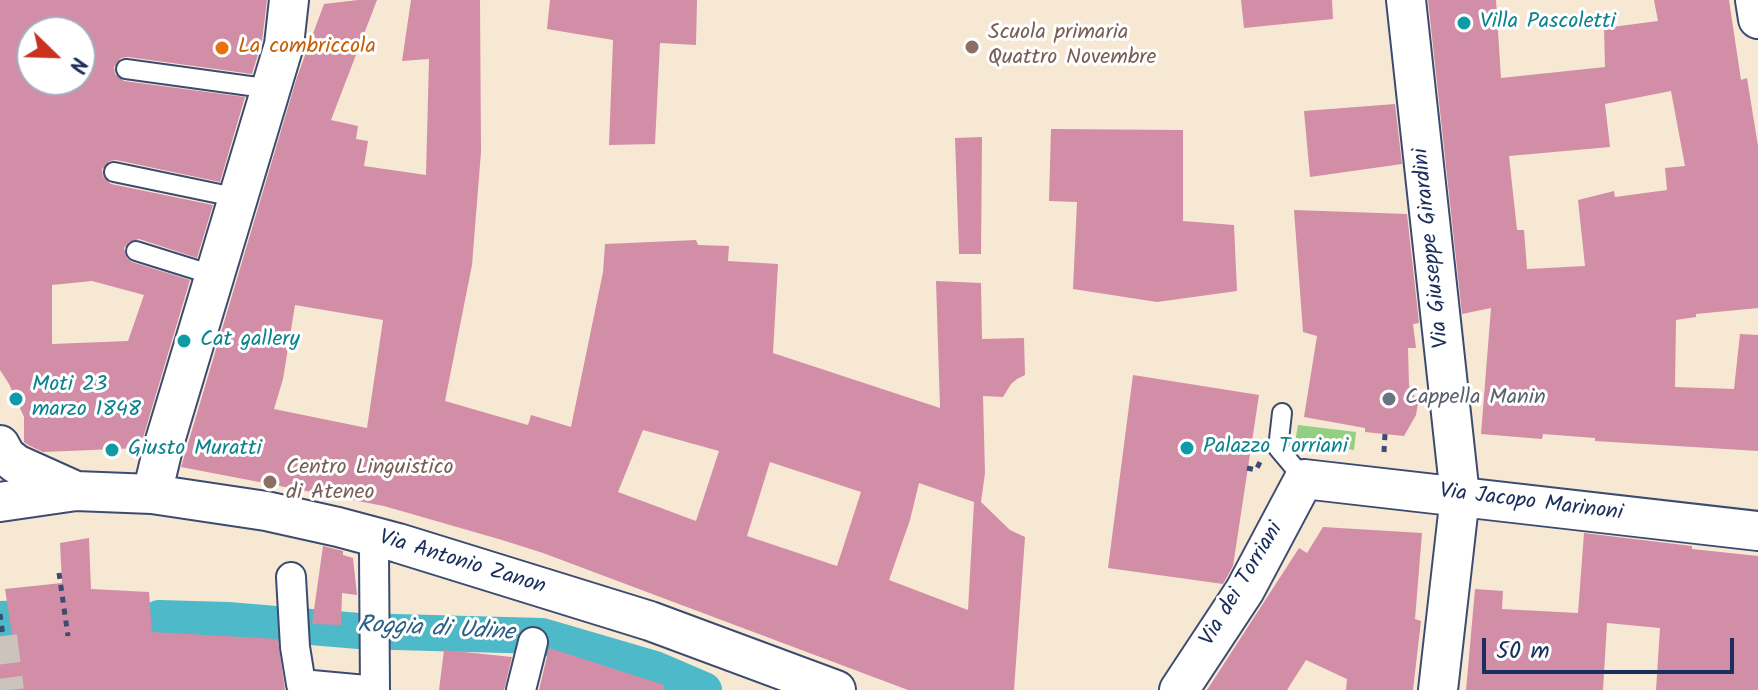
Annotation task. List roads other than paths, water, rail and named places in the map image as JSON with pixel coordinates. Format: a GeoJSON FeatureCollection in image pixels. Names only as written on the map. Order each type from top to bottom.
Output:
{"type":"FeatureCollection","features":[{"type":"Feature","properties":{"kind":"street"},"geometry":{"type":"LineString","coordinates":[[152,494],[164,444],[272,89],[284,45],[289,0]]}},
{"type":"Feature","properties":{"kind":"street","name":"Via Giuseppe Girardini"},"geometry":{"type":"LineString","coordinates":[[1406,0],[1460,496],[1438,690]]}},
{"type":"Feature","properties":{"kind":"street"},"geometry":{"type":"LineString","coordinates":[[1755,0],[1758,19]]}},
{"type":"Feature","properties":{"kind":"street"},"geometry":{"type":"LineString","coordinates":[[0,445],[6,456],[16,464],[76,491]]}},
{"type":"Feature","properties":{"kind":"street","name":"Via Jacopo Marinoni"},"geometry":{"type":"LineString","coordinates":[[1304,479],[1758,531]]}},
{"type":"Feature","properties":{"kind":"street","name":"Via dei Torriani"},"geometry":{"type":"LineString","coordinates":[[1179,690],[1245,590],[1304,479]]}},
{"type":"Feature","properties":{"kind":"street"},"geometry":{"type":"LineString","coordinates":[[0,502],[76,491]]}},
{"type":"Feature","properties":{"kind":"street","name":"Via Antonio Zanon"},"geometry":{"type":"LineString","coordinates":[[76,491],[152,494],[266,511],[398,543],[650,621],[836,690]]}},
{"type":"Feature","properties":{"kind":"street"},"geometry":{"type":"LineString","coordinates":[[374,554],[375,690]]}},
{"type":"Feature","properties":{"kind":"street"},"geometry":{"type":"LineString","coordinates":[[291,577],[295,647],[301,684],[366,690]]}},
{"type":"Feature","properties":{"kind":"street"},"geometry":{"type":"LineString","coordinates":[[521,690],[533,642]]}},
{"type":"Feature","properties":{"kind":"lane"},"geometry":{"type":"LineString","coordinates":[[126,69],[272,89]]}},
{"type":"Feature","properties":{"kind":"lane"},"geometry":{"type":"LineString","coordinates":[[114,172],[239,198]]}},
{"type":"Feature","properties":{"kind":"lane"},"geometry":{"type":"LineString","coordinates":[[136,251],[216,276]]}},
{"type":"Feature","properties":{"kind":"lane"},"geometry":{"type":"LineString","coordinates":[[1282,413],[1278,448],[1304,479]]}},
{"type":"Feature","properties":{"kind":"waterway","name":"Roggia di Udine"},"geometry":{"type":"LineString","coordinates":[[0,619],[58,617]]}},
{"type":"Feature","properties":{"kind":"waterway","name":"Roggia di Udine"},"geometry":{"type":"LineString","coordinates":[[159,618],[228,620],[359,631],[542,636],[655,669],[704,690]]}},
{"type":"Feature","properties":{"kind":"tunnel"},"geometry":{"type":"LineString","coordinates":[[3,636],[10,690]]}},
{"type":"Feature","properties":{"kind":"place","name":"Villa Pascoletti"},"geometry":{"type":"Point","coordinates":[1464,23]}},
{"type":"Feature","properties":{"kind":"place","name":"Scuola primaria Quattro Novembre"},"geometry":{"type":"Point","coordinates":[972,47]}},
{"type":"Feature","properties":{"kind":"place","name":"La combriccola"},"geometry":{"type":"Point","coordinates":[222,48]}},
{"type":"Feature","properties":{"kind":"place","name":"Cat gallery"},"geometry":{"type":"Point","coordinates":[184,341]}},
{"type":"Feature","properties":{"kind":"place","name":"Moti 23 marzo 1848"},"geometry":{"type":"Point","coordinates":[16,399]}},
{"type":"Feature","properties":{"kind":"place","name":"Cappella Manin"},"geometry":{"type":"Point","coordinates":[1389,399]}},
{"type":"Feature","properties":{"kind":"place","name":"Palazzo Torriani"},"geometry":{"type":"Point","coordinates":[1187,448]}},
{"type":"Feature","properties":{"kind":"place","name":"Giusto Muratti"},"geometry":{"type":"Point","coordinates":[112,450]}},
{"type":"Feature","properties":{"kind":"place","name":"Centro Linguistico di Ateneo"},"geometry":{"type":"Point","coordinates":[270,482]}}]}
